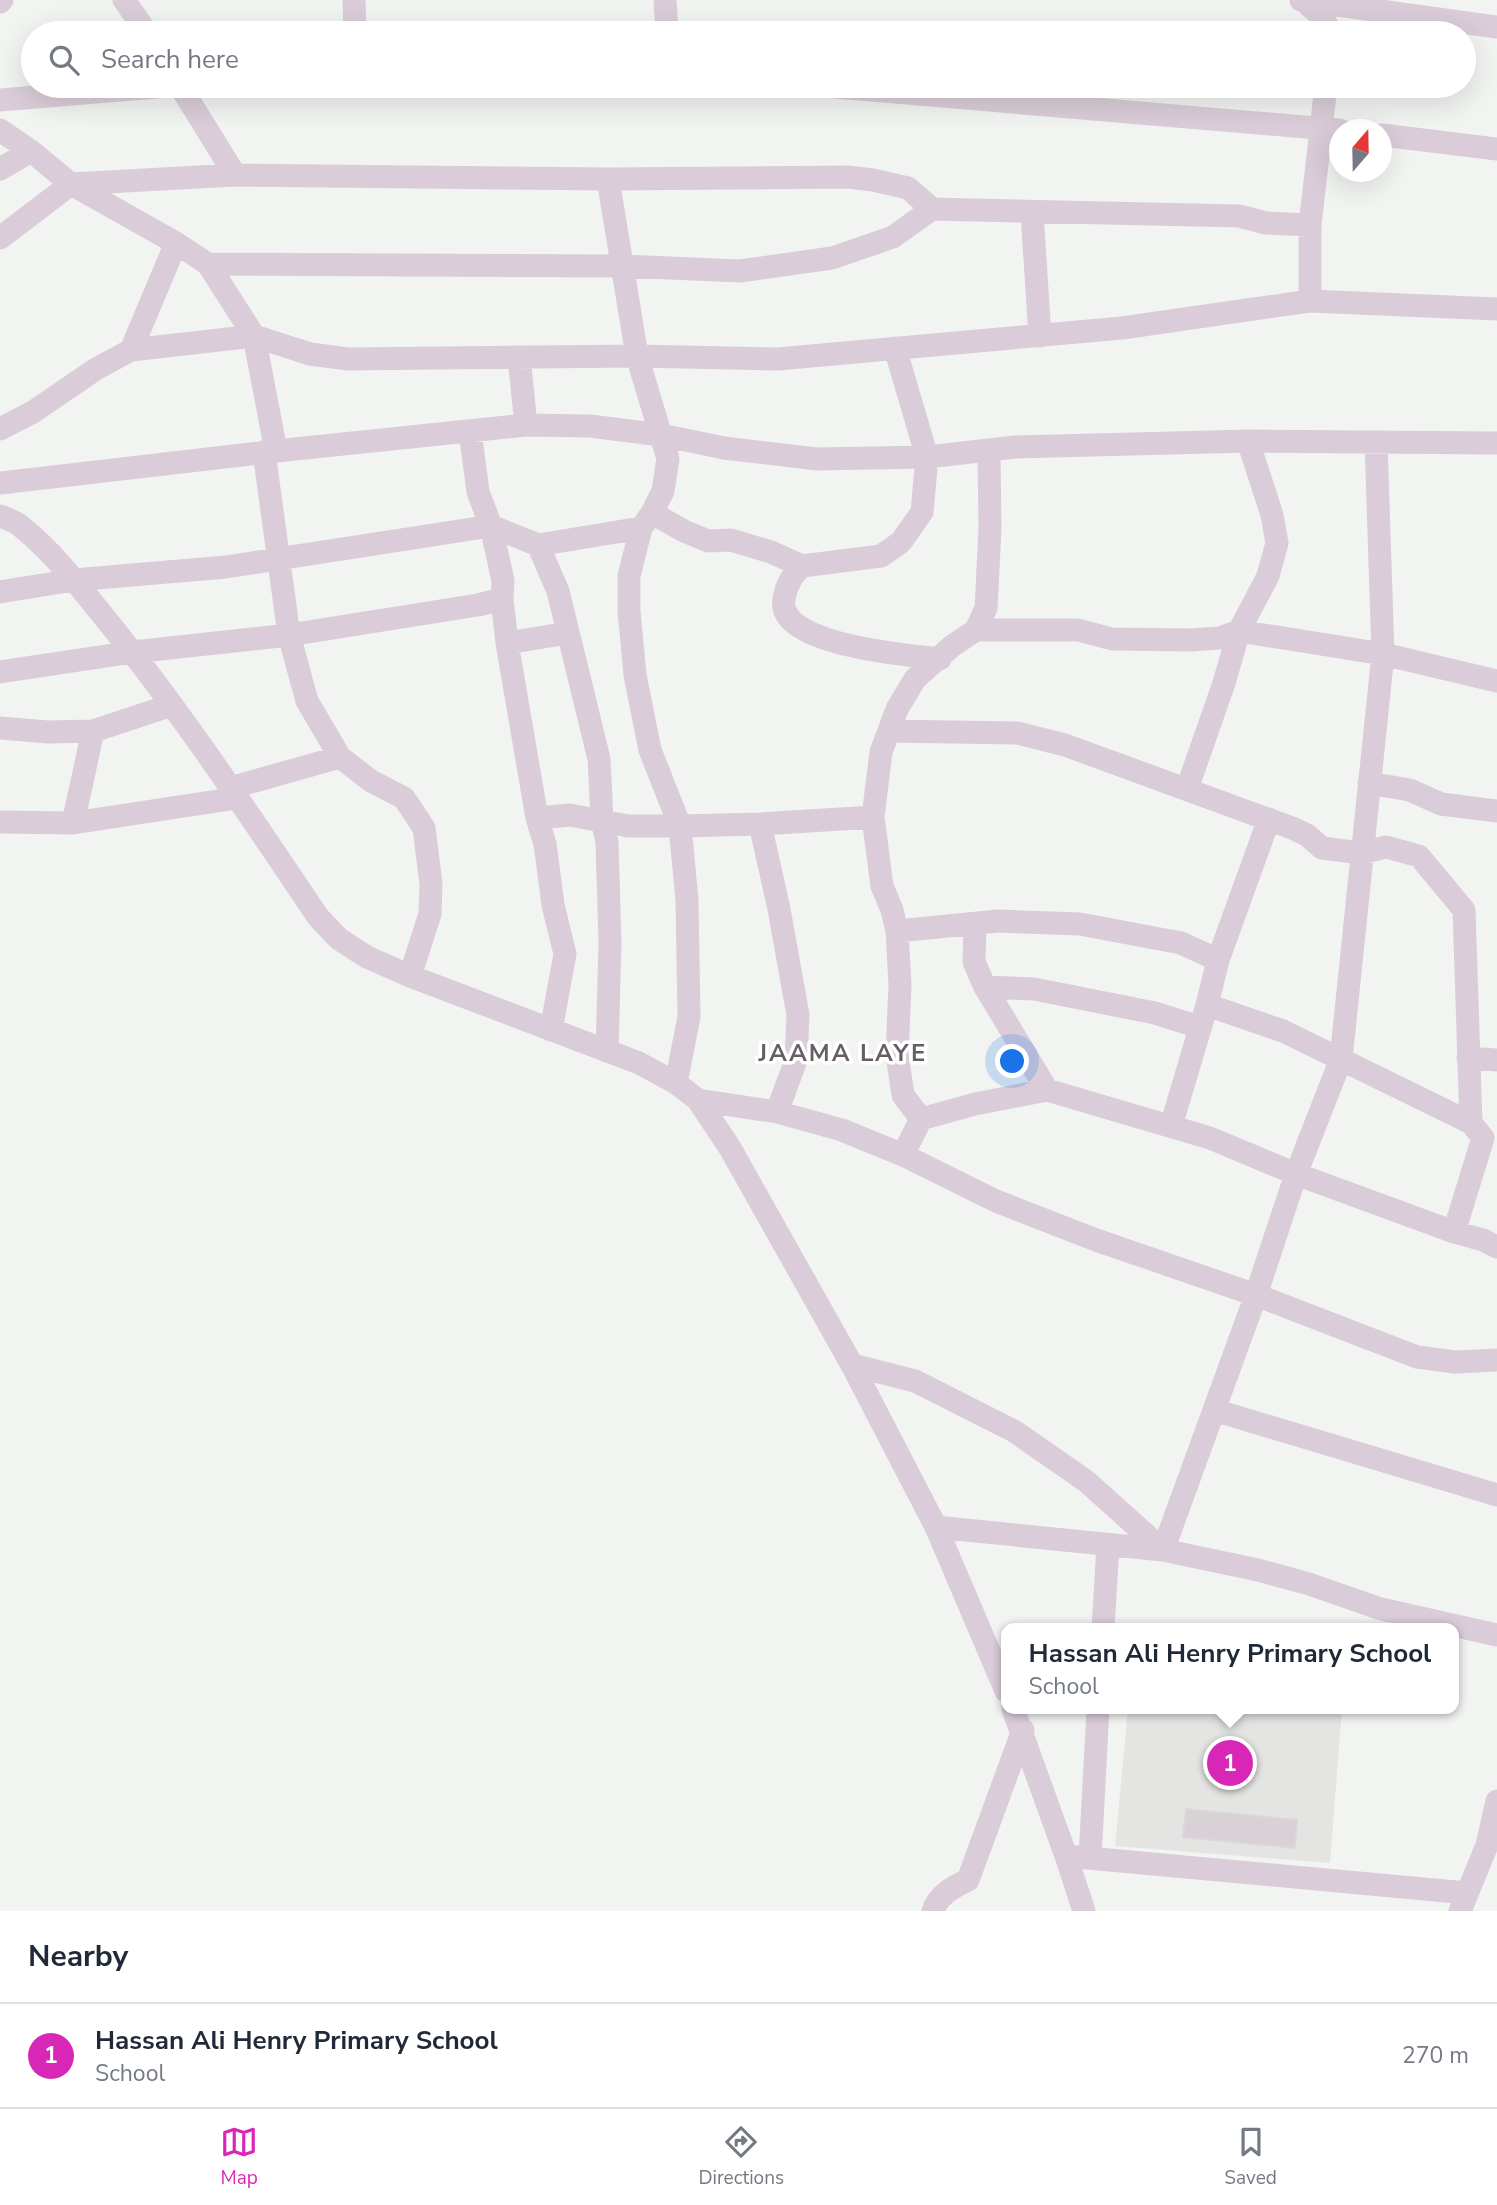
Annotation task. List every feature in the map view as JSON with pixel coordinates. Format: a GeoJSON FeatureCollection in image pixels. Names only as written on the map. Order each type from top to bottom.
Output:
{"type":"FeatureCollection","features":[{"type":"Feature","properties":{"kind":"street"},"geometry":{"type":"LineString","coordinates":[[129,0],[140,21]]}},
{"type":"Feature","properties":{"kind":"street"},"geometry":{"type":"LineString","coordinates":[[354,0],[355,21]]}},
{"type":"Feature","properties":{"kind":"street"},"geometry":{"type":"LineString","coordinates":[[665,0],[666,21]]}},
{"type":"Feature","properties":{"kind":"street"},"geometry":{"type":"LineString","coordinates":[[1302,0],[1454,21]]}},
{"type":"Feature","properties":{"kind":"street"},"geometry":{"type":"LineString","coordinates":[[1302,0],[1324,21]]}},
{"type":"Feature","properties":{"kind":"street"},"geometry":{"type":"LineString","coordinates":[[1476,24],[1497,27]]}},
{"type":"Feature","properties":{"kind":"street"},"geometry":{"type":"LineString","coordinates":[[0,100],[24,98]]}},
{"type":"Feature","properties":{"kind":"street"},"geometry":{"type":"LineString","coordinates":[[187,98],[235,175]]}},
{"type":"Feature","properties":{"kind":"street"},"geometry":{"type":"LineString","coordinates":[[969,98],[1329,128]]}},
{"type":"Feature","properties":{"kind":"street"},"geometry":{"type":"LineString","coordinates":[[1327,98],[1330,119]]}},
{"type":"Feature","properties":{"kind":"street"},"geometry":{"type":"LineString","coordinates":[[0,130],[71,184],[208,264],[254,336],[270,451],[278,558],[289,635],[307,701],[340,757],[371,781],[404,798],[424,828],[430,914],[410,976]]}},
{"type":"Feature","properties":{"kind":"street"},"geometry":{"type":"LineString","coordinates":[[1392,136],[1497,149]]}},
{"type":"Feature","properties":{"kind":"street"},"geometry":{"type":"LineString","coordinates":[[1310,301],[1310,225],[1329,137]]}},
{"type":"Feature","properties":{"kind":"street"},"geometry":{"type":"LineString","coordinates":[[0,169],[31,151]]}},
{"type":"Feature","properties":{"kind":"street"},"geometry":{"type":"LineString","coordinates":[[0,237],[71,184],[235,175],[608,179],[860,178],[908,188],[932,209]]}},
{"type":"Feature","properties":{"kind":"street"},"geometry":{"type":"LineString","coordinates":[[608,179],[637,356],[667,459],[663,491],[647,521],[629,576],[629,611],[635,675],[650,750],[680,826],[687,900],[690,1017],[676,1083]]}},
{"type":"Feature","properties":{"kind":"street"},"geometry":{"type":"LineString","coordinates":[[208,264],[623,266],[740,271],[832,258],[892,237],[932,209],[1239,216],[1266,223],[1310,225]]}},
{"type":"Feature","properties":{"kind":"street"},"geometry":{"type":"LineString","coordinates":[[1032,213],[1040,336]]}},
{"type":"Feature","properties":{"kind":"street"},"geometry":{"type":"LineString","coordinates":[[131,350],[176,243]]}},
{"type":"Feature","properties":{"kind":"street"},"geometry":{"type":"LineString","coordinates":[[0,429],[33,412],[96,369],[131,350],[254,336],[310,354],[348,359],[637,356],[778,359],[1122,328],[1310,301],[1497,309]]}},
{"type":"Feature","properties":{"kind":"street"},"geometry":{"type":"LineString","coordinates":[[0,592],[74,580],[226,567],[491,526],[538,545],[647,521],[708,541],[731,540],[771,552],[802,566],[881,556],[901,542],[922,512],[927,457],[895,348]]}},
{"type":"Feature","properties":{"kind":"street"},"geometry":{"type":"LineString","coordinates":[[519,357],[526,425]]}},
{"type":"Feature","properties":{"kind":"street"},"geometry":{"type":"LineString","coordinates":[[0,483],[270,451],[526,425],[590,426],[661,435],[724,448],[817,459],[927,457],[1015,447],[1248,441],[1376,442],[1495,449]]}},
{"type":"Feature","properties":{"kind":"street"},"geometry":{"type":"LineString","coordinates":[[470,431],[478,492],[491,526],[503,581],[502,599],[507,643],[537,818],[545,844],[553,905],[565,954],[551,1030]]}},
{"type":"Feature","properties":{"kind":"street"},"geometry":{"type":"LineString","coordinates":[[1187,789],[1239,631],[1268,576],[1277,543],[1272,515],[1248,441]]}},
{"type":"Feature","properties":{"kind":"street"},"geometry":{"type":"LineString","coordinates":[[1163,1550],[1296,1174],[1341,1059],[1383,654],[1376,442]]}},
{"type":"Feature","properties":{"kind":"street"},"geometry":{"type":"LineString","coordinates":[[921,1119],[903,1095],[897,1054],[900,985],[897,930],[882,887],[873,817],[881,752],[897,709],[915,679],[976,629],[986,608],[989,567],[989,450]]}},
{"type":"Feature","properties":{"kind":"street"},"geometry":{"type":"LineString","coordinates":[[0,516],[22,526],[74,580],[133,652],[234,793],[318,917],[339,939],[367,957],[410,976],[639,1063],[676,1083],[698,1100],[730,1148],[852,1365],[936,1527],[1001,1679]]}},
{"type":"Feature","properties":{"kind":"street"},"geometry":{"type":"LineString","coordinates":[[538,545],[558,591],[599,759],[602,820],[607,842],[610,943],[607,1051]]}},
{"type":"Feature","properties":{"kind":"street"},"geometry":{"type":"LineString","coordinates":[[802,566],[793,574],[785,591],[782,607],[787,617],[800,627],[835,643],[940,659]]}},
{"type":"Feature","properties":{"kind":"street"},"geometry":{"type":"LineString","coordinates":[[0,672],[133,652],[289,635],[502,599]]}},
{"type":"Feature","properties":{"kind":"street"},"geometry":{"type":"LineString","coordinates":[[976,629],[1078,630],[1112,639],[1191,640],[1220,638],[1239,631],[1383,654],[1497,681]]}},
{"type":"Feature","properties":{"kind":"street"},"geometry":{"type":"LineString","coordinates":[[507,643],[568,633]]}},
{"type":"Feature","properties":{"kind":"street"},"geometry":{"type":"LineString","coordinates":[[0,727],[48,732],[93,732],[172,705]]}},
{"type":"Feature","properties":{"kind":"street"},"geometry":{"type":"LineString","coordinates":[[889,731],[1017,733],[1065,745],[1269,819],[1307,835],[1322,848],[1361,853],[1386,847],[1419,856],[1464,910],[1468,1058],[1484,1138],[1454,1232]]}},
{"type":"Feature","properties":{"kind":"street"},"geometry":{"type":"LineString","coordinates":[[73,823],[93,732]]}},
{"type":"Feature","properties":{"kind":"street"},"geometry":{"type":"LineString","coordinates":[[0,821],[73,823],[234,793],[340,757]]}},
{"type":"Feature","properties":{"kind":"street"},"geometry":{"type":"LineString","coordinates":[[1369,783],[1409,790],[1441,804],[1497,811]]}},
{"type":"Feature","properties":{"kind":"street"},"geometry":{"type":"LineString","coordinates":[[537,818],[569,814],[628,826],[680,826],[873,817]]}},
{"type":"Feature","properties":{"kind":"street"},"geometry":{"type":"LineString","coordinates":[[1171,1126],[1218,960],[1269,819]]}},
{"type":"Feature","properties":{"kind":"street"},"geometry":{"type":"LineString","coordinates":[[760,824],[779,909],[797,1014],[796,1060],[777,1112]]}},
{"type":"Feature","properties":{"kind":"street"},"geometry":{"type":"LineString","coordinates":[[897,930],[998,921],[1080,924],[1181,943],[1218,960]]}},
{"type":"Feature","properties":{"kind":"street"},"geometry":{"type":"LineString","coordinates":[[975,923],[974,962],[985,987],[1047,1090]]}},
{"type":"Feature","properties":{"kind":"street"},"geometry":{"type":"LineString","coordinates":[[985,987],[1034,989],[1155,1013],[1203,1016],[1283,1031],[1341,1059],[1484,1138]]}},
{"type":"Feature","properties":{"kind":"street"},"geometry":{"type":"LineString","coordinates":[[1468,1058],[1497,1060]]}},
{"type":"Feature","properties":{"kind":"street"},"geometry":{"type":"LineString","coordinates":[[903,1155],[921,1119],[975,1104],[1047,1090],[1210,1138],[1296,1174],[1490,1244],[1497,1260]]}},
{"type":"Feature","properties":{"kind":"street"},"geometry":{"type":"LineString","coordinates":[[698,1100],[777,1112],[842,1130],[903,1155],[996,1201],[1417,1357],[1455,1362],[1497,1360]]}},
{"type":"Feature","properties":{"kind":"street"},"geometry":{"type":"LineString","coordinates":[[852,1365],[915,1381],[1014,1431],[1086,1481],[1163,1550]]}},
{"type":"Feature","properties":{"kind":"street"},"geometry":{"type":"LineString","coordinates":[[1214,1410],[1497,1495]]}},
{"type":"Feature","properties":{"kind":"street"},"geometry":{"type":"LineString","coordinates":[[936,1527],[1163,1550],[1258,1570],[1381,1609],[1443,1623]]}},
{"type":"Feature","properties":{"kind":"street"},"geometry":{"type":"LineString","coordinates":[[1103,1623],[1108,1545]]}},
{"type":"Feature","properties":{"kind":"street"},"geometry":{"type":"LineString","coordinates":[[1459,1626],[1497,1635]]}},
{"type":"Feature","properties":{"kind":"street"},"geometry":{"type":"LineString","coordinates":[[1015,1714],[1084,1911]]}},
{"type":"Feature","properties":{"kind":"street"},"geometry":{"type":"LineString","coordinates":[[1090,1858],[1098,1714]]}},
{"type":"Feature","properties":{"kind":"street"},"geometry":{"type":"LineString","coordinates":[[933,1911],[949,1889],[968,1880],[1023,1730]]}},
{"type":"Feature","properties":{"kind":"street"},"geometry":{"type":"LineString","coordinates":[[1066,1856],[1464,1902],[1492,1847],[1497,1801]]}},
{"type":"Feature","properties":{"kind":"shaded area"},"geometry":{"type":"Polygon","coordinates":[[[1128,1714],[1342,1714],[1330,1863],[1115,1846],[1128,1714]]]}},
{"type":"Feature","properties":{"kind":"building"},"geometry":{"type":"Polygon","coordinates":[[[1186,1809],[1297,1820],[1295,1848],[1183,1837],[1186,1809]]]}},
{"type":"Feature","properties":{"kind":"place","name":"Hassan Ali Henry Primary School"},"geometry":{"type":"Point","coordinates":[1230,1763]}},
{"type":"Feature","properties":{"kind":"district","name":"JAAMA LAYE"},"geometry":{"type":"Point","coordinates":[843,1053]}}]}
